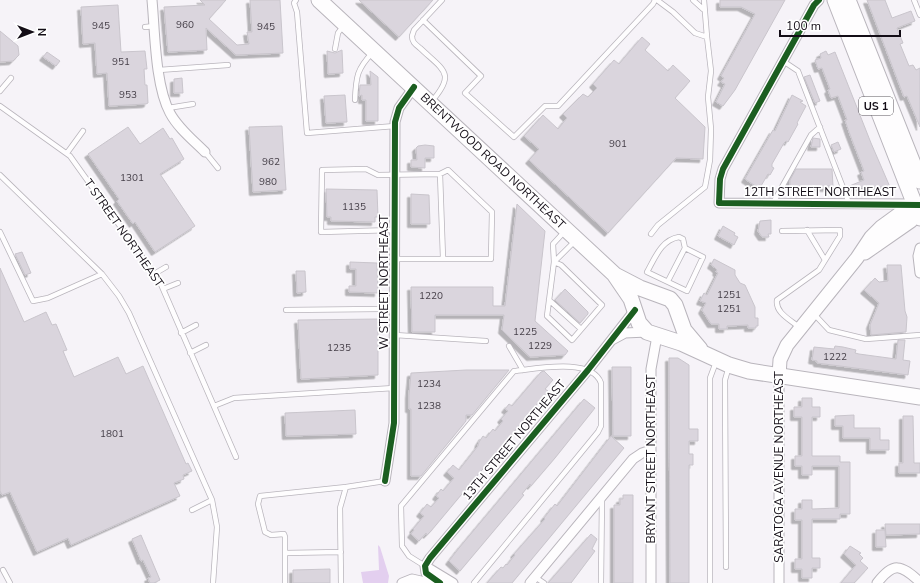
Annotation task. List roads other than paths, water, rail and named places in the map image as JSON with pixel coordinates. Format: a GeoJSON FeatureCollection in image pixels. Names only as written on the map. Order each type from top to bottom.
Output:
{"type":"FeatureCollection","features":[{"type":"Feature","properties":{"kind":"main road","name":"BRENTWOOD ROAD NORTHEAST"},"geometry":{"type":"LineString","coordinates":[[319,0],[614,274],[628,296],[634,309]]}},
{"type":"Feature","properties":{"kind":"main road","name":"US 1"},"geometry":{"type":"LineString","coordinates":[[835,0],[919,210]]}},
{"type":"Feature","properties":{"kind":"main road","name":"US 1"},"geometry":{"type":"LineString","coordinates":[[848,0],[920,181]]}},
{"type":"Feature","properties":{"kind":"main road","name":"SARATOGA AVENUE NORTHEAST"},"geometry":{"type":"LineString","coordinates":[[779,376],[779,363],[783,352],[800,328],[857,258],[911,221],[919,210]]}},
{"type":"Feature","properties":{"kind":"main road","name":"BRENTWOOD ROAD NORTHEAST"},"geometry":{"type":"LineString","coordinates":[[614,274],[658,287]]}},
{"type":"Feature","properties":{"kind":"main road"},"geometry":{"type":"LineString","coordinates":[[702,352],[688,335],[679,320],[673,303],[658,287],[641,297],[634,309],[639,323],[657,336],[702,352],[723,362],[749,371],[920,397]]}},
{"type":"Feature","properties":{"kind":"main road"},"geometry":{"type":"LineString","coordinates":[[657,336],[676,328],[679,320]]}},
{"type":"Feature","properties":{"kind":"street"},"geometry":{"type":"LineString","coordinates":[[152,0],[163,95],[175,120],[205,152]]}},
{"type":"Feature","properties":{"kind":"street"},"geometry":{"type":"LineString","coordinates":[[783,61],[814,5],[819,0]]}},
{"type":"Feature","properties":{"kind":"street","name":"12TH STREET NORTHEAST"},"geometry":{"type":"LineString","coordinates":[[783,61],[723,169],[720,179],[719,203],[849,203],[919,210]]}},
{"type":"Feature","properties":{"kind":"street","name":"W STREET NORTHEAST"},"geometry":{"type":"LineString","coordinates":[[385,481],[394,436],[395,126],[399,108],[414,87]]}},
{"type":"Feature","properties":{"kind":"street"},"geometry":{"type":"LineString","coordinates":[[920,248],[918,256],[920,273]]}},
{"type":"Feature","properties":{"kind":"street","name":"13TH STREET NORTHEAST"},"geometry":{"type":"LineString","coordinates":[[425,566],[588,370],[634,309]]}},
{"type":"Feature","properties":{"kind":"street","name":"13TH STREET NORTHEAST"},"geometry":{"type":"LineString","coordinates":[[610,342],[623,334],[657,336]]}},
{"type":"Feature","properties":{"kind":"street","name":"BRYANT STREET NORTHEAST"},"geometry":{"type":"LineString","coordinates":[[651,583],[651,365],[657,336]]}},
{"type":"Feature","properties":{"kind":"street","name":"SARATOGA AVENUE NORTHEAST"},"geometry":{"type":"LineString","coordinates":[[779,376],[779,583]]}},
{"type":"Feature","properties":{"kind":"street"},"geometry":{"type":"LineString","coordinates":[[533,580],[635,457],[642,452],[651,450]]}},
{"type":"Feature","properties":{"kind":"street"},"geometry":{"type":"LineString","coordinates":[[425,566],[426,573],[440,583]]}},
{"type":"Feature","properties":{"kind":"street"},"geometry":{"type":"LineString","coordinates":[[425,566],[453,583]]}},
{"type":"Feature","properties":{"kind":"street"},"geometry":{"type":"LineString","coordinates":[[877,583],[886,572],[896,568],[902,569],[919,579]]}},
{"type":"Feature","properties":{"kind":"street"},"geometry":{"type":"LineString","coordinates":[[402,583],[412,580],[430,583]]}},
{"type":"Feature","properties":{"kind":"lane"},"geometry":{"type":"LineString","coordinates":[[296,0],[294,3],[307,133],[395,126]]}},
{"type":"Feature","properties":{"kind":"lane"},"geometry":{"type":"LineString","coordinates":[[430,102],[442,89],[446,77],[442,69],[412,41],[413,32],[442,0]]}},
{"type":"Feature","properties":{"kind":"lane"},"geometry":{"type":"LineString","coordinates":[[423,20],[481,76],[465,94],[514,137],[545,106],[558,106],[656,0],[673,12],[695,33],[707,36]]}},
{"type":"Feature","properties":{"kind":"lane"},"geometry":{"type":"LineString","coordinates":[[693,0],[703,8]]}},
{"type":"Feature","properties":{"kind":"lane"},"geometry":{"type":"LineString","coordinates":[[651,234],[658,225],[705,187],[710,160],[711,129],[708,97],[711,71],[703,8],[704,0]]}},
{"type":"Feature","properties":{"kind":"lane"},"geometry":{"type":"LineString","coordinates":[[914,0],[920,15]]}},
{"type":"Feature","properties":{"kind":"lane"},"geometry":{"type":"LineString","coordinates":[[335,48],[338,33],[345,24]]}},
{"type":"Feature","properties":{"kind":"lane"},"geometry":{"type":"LineString","coordinates":[[145,27],[155,26]]}},
{"type":"Feature","properties":{"kind":"lane"},"geometry":{"type":"LineString","coordinates":[[355,100],[355,79],[359,68],[374,51]]}},
{"type":"Feature","properties":{"kind":"lane"},"geometry":{"type":"LineString","coordinates":[[783,61],[798,71],[849,203]]}},
{"type":"Feature","properties":{"kind":"lane"},"geometry":{"type":"LineString","coordinates":[[159,70],[228,65]]}},
{"type":"Feature","properties":{"kind":"lane"},"geometry":{"type":"LineString","coordinates":[[0,91],[11,78]]}},
{"type":"Feature","properties":{"kind":"lane"},"geometry":{"type":"LineString","coordinates":[[168,108],[193,104]]}},
{"type":"Feature","properties":{"kind":"lane","name":"T STREET NORTHEAST"},"geometry":{"type":"LineString","coordinates":[[0,106],[70,156],[154,274],[163,290],[236,457]]}},
{"type":"Feature","properties":{"kind":"lane"},"geometry":{"type":"LineString","coordinates":[[773,203],[810,135],[820,127]]}},
{"type":"Feature","properties":{"kind":"lane"},"geometry":{"type":"LineString","coordinates":[[67,153],[83,131]]}},
{"type":"Feature","properties":{"kind":"lane"},"geometry":{"type":"LineString","coordinates":[[205,152],[218,168]]}},
{"type":"Feature","properties":{"kind":"lane"},"geometry":{"type":"LineString","coordinates":[[395,230],[321,232],[322,170],[366,169],[378,175],[440,174],[448,170],[492,212],[491,259],[395,259]]}},
{"type":"Feature","properties":{"kind":"lane"},"geometry":{"type":"LineString","coordinates":[[440,174],[443,258]]}},
{"type":"Feature","properties":{"kind":"lane"},"geometry":{"type":"LineString","coordinates":[[0,175],[102,274],[129,313],[212,500],[217,527],[213,583]]}},
{"type":"Feature","properties":{"kind":"lane"},"geometry":{"type":"LineString","coordinates":[[807,230],[825,260]]}},
{"type":"Feature","properties":{"kind":"lane"},"geometry":{"type":"LineString","coordinates":[[782,231],[840,230],[840,236],[819,270],[777,300],[776,306],[779,311],[800,328]]}},
{"type":"Feature","properties":{"kind":"lane"},"geometry":{"type":"LineString","coordinates":[[0,232],[33,301],[48,298],[102,274]]}},
{"type":"Feature","properties":{"kind":"lane"},"geometry":{"type":"LineString","coordinates":[[554,262],[561,265],[602,305],[572,340],[547,316],[554,262],[553,244],[571,235]]}},
{"type":"Feature","properties":{"kind":"lane"},"geometry":{"type":"LineString","coordinates":[[554,262],[571,235]]}},
{"type":"Feature","properties":{"kind":"lane"},"geometry":{"type":"LineString","coordinates":[[679,237],[685,242],[685,248],[668,281],[658,287],[647,272],[664,243],[670,238],[679,237]]}},
{"type":"Feature","properties":{"kind":"lane"},"geometry":{"type":"LineString","coordinates":[[668,281],[687,290],[703,257],[685,248]]}},
{"type":"Feature","properties":{"kind":"lane"},"geometry":{"type":"LineString","coordinates":[[154,274],[166,267]]}},
{"type":"Feature","properties":{"kind":"lane"},"geometry":{"type":"LineString","coordinates":[[163,290],[178,283]]}},
{"type":"Feature","properties":{"kind":"lane"},"geometry":{"type":"LineString","coordinates":[[549,300],[581,329]]}},
{"type":"Feature","properties":{"kind":"lane"},"geometry":{"type":"LineString","coordinates":[[286,310],[379,309],[395,306]]}},
{"type":"Feature","properties":{"kind":"lane"},"geometry":{"type":"LineString","coordinates":[[812,313],[829,330],[866,339],[920,335]]}},
{"type":"Feature","properties":{"kind":"lane"},"geometry":{"type":"LineString","coordinates":[[181,333],[196,325]]}},
{"type":"Feature","properties":{"kind":"lane"},"geometry":{"type":"LineString","coordinates":[[395,335],[486,341]]}},
{"type":"Feature","properties":{"kind":"lane"},"geometry":{"type":"LineString","coordinates":[[190,353],[206,345]]}},
{"type":"Feature","properties":{"kind":"lane"},"geometry":{"type":"LineString","coordinates":[[509,346],[523,370]]}},
{"type":"Feature","properties":{"kind":"lane"},"geometry":{"type":"LineString","coordinates":[[723,362],[725,380],[726,567]]}},
{"type":"Feature","properties":{"kind":"lane"},"geometry":{"type":"LineString","coordinates":[[710,583],[710,378],[723,362]]}},
{"type":"Feature","properties":{"kind":"lane"},"geometry":{"type":"LineString","coordinates":[[425,566],[409,556],[402,546],[401,506],[514,370],[574,366],[588,370],[600,379],[601,383],[601,426],[598,432],[474,583]]}},
{"type":"Feature","properties":{"kind":"lane"},"geometry":{"type":"LineString","coordinates":[[214,406],[234,398],[395,388]]}},
{"type":"Feature","properties":{"kind":"lane"},"geometry":{"type":"LineString","coordinates":[[285,583],[284,534],[271,535],[265,532],[258,504],[260,496],[346,487],[385,481]]}},
{"type":"Feature","properties":{"kind":"lane"},"geometry":{"type":"LineString","coordinates":[[341,583],[340,508],[346,487]]}},
{"type":"Feature","properties":{"kind":"lane"},"geometry":{"type":"LineString","coordinates":[[602,497],[602,583]]}},
{"type":"Feature","properties":{"kind":"lane"},"geometry":{"type":"LineString","coordinates":[[192,510],[212,500]]}},
{"type":"Feature","properties":{"kind":"lane"},"geometry":{"type":"LineString","coordinates":[[285,553],[341,552]]}},
{"type":"Feature","properties":{"kind":"lane"},"geometry":{"type":"LineString","coordinates":[[3,570],[10,583]]}},
{"type":"Feature","properties":{"kind":"lane"},"geometry":{"type":"LineString","coordinates":[[533,580],[544,583]]}}]}
